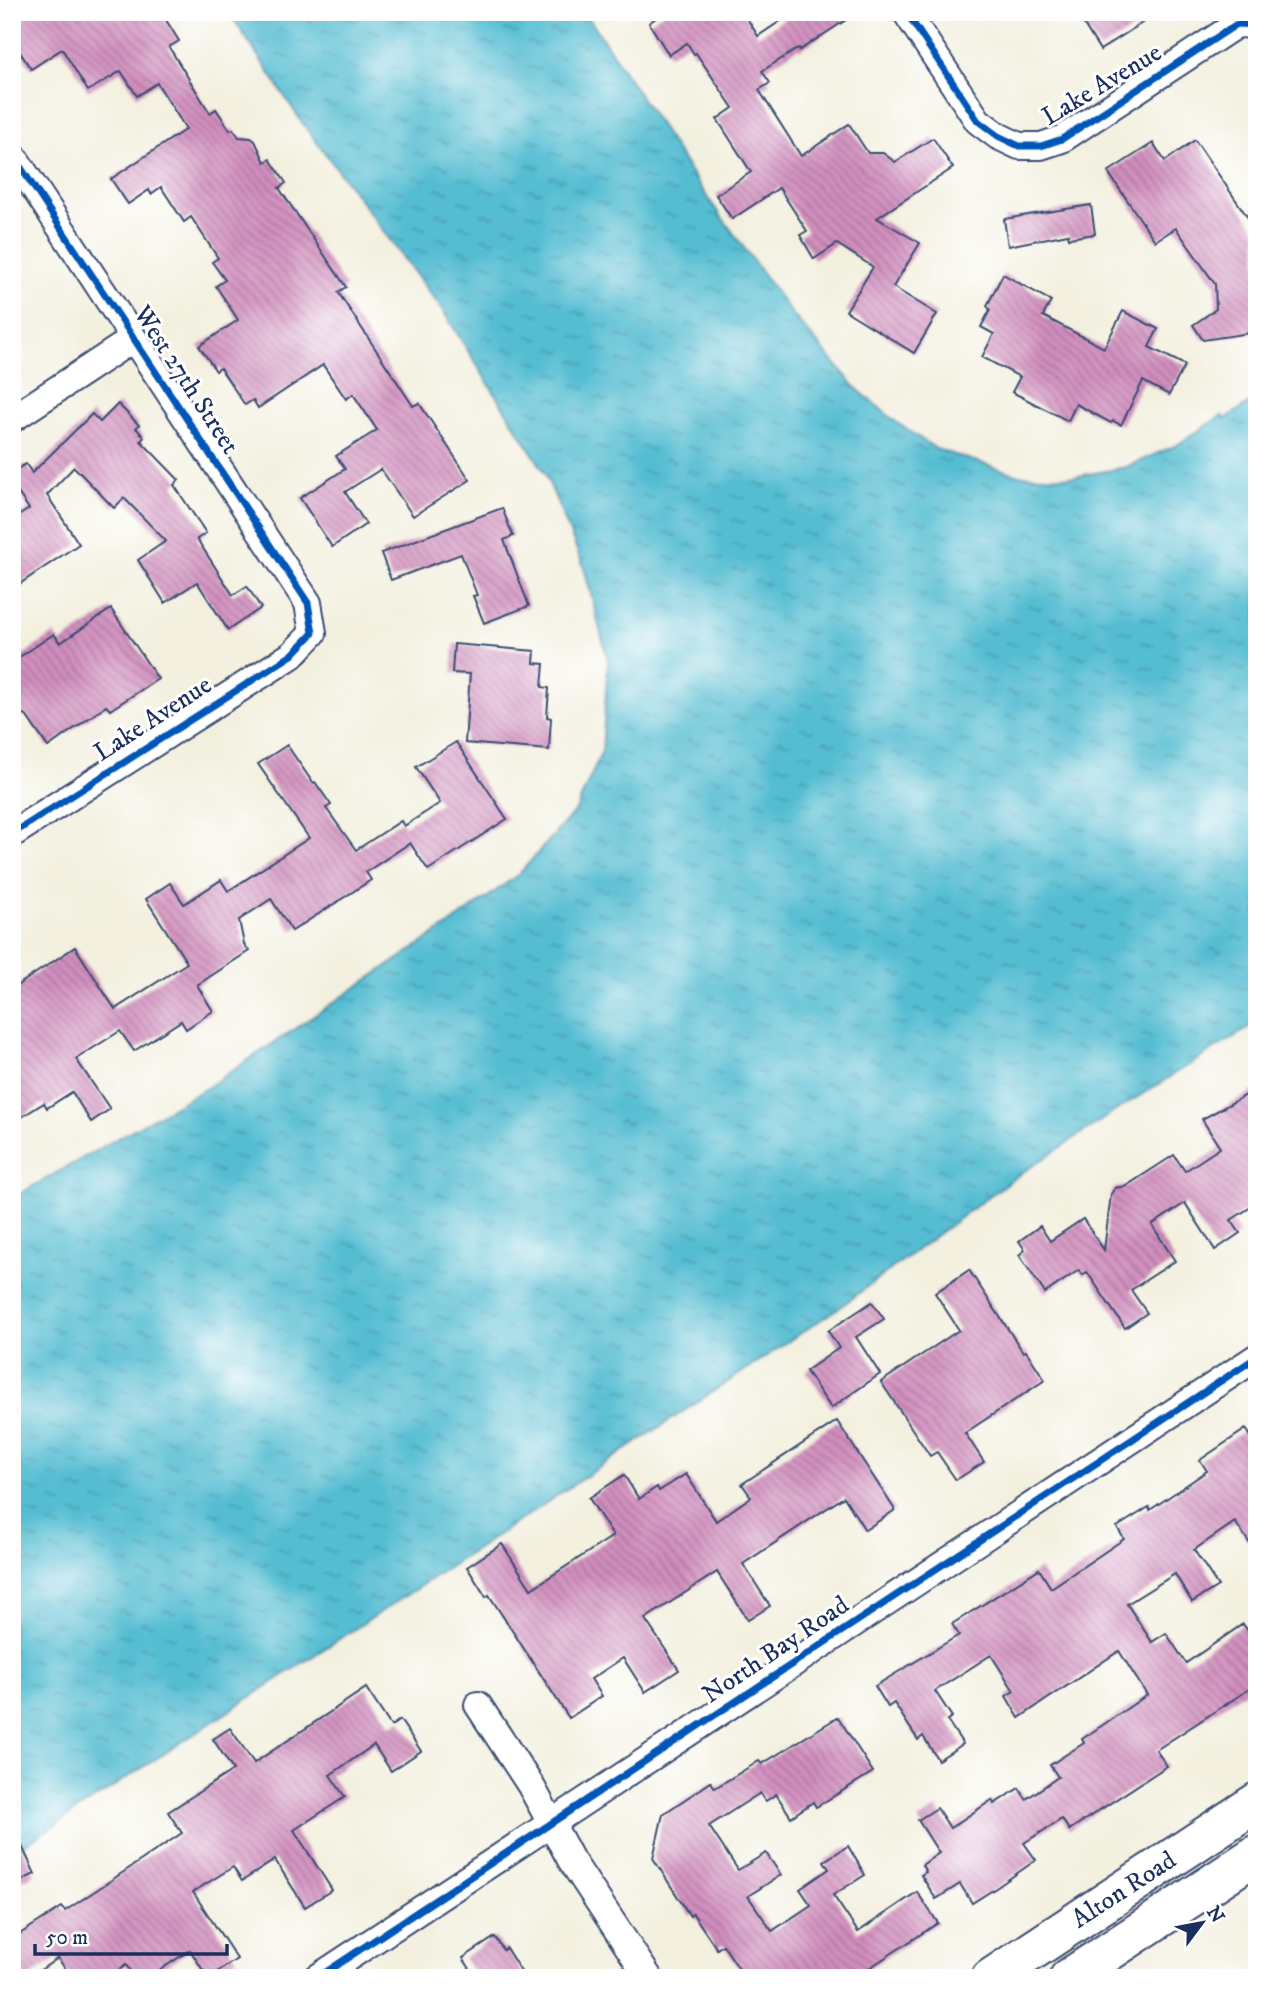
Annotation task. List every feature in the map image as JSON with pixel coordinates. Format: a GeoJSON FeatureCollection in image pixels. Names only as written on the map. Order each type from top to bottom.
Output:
{"type":"FeatureCollection","features":[{"type":"Feature","properties":{"kind":"highway","name":"Alton Road"},"geometry":{"type":"LineString","coordinates":[[991,1978],[1257,1802]]}},
{"type":"Feature","properties":{"kind":"highway","name":"Alton Road"},"geometry":{"type":"LineString","coordinates":[[1069,1978],[1257,1854]]}},
{"type":"Feature","properties":{"kind":"street","name":"Lake Avenue"},"geometry":{"type":"LineString","coordinates":[[906,12],[978,121],[998,136],[1019,146],[1041,146],[1062,139],[1250,21]]}},
{"type":"Feature","properties":{"kind":"street","name":"West 27th Street"},"geometry":{"type":"LineString","coordinates":[[12,155],[308,603],[313,634]]}},
{"type":"Feature","properties":{"kind":"street"},"geometry":{"type":"LineString","coordinates":[[12,419],[133,339]]}},
{"type":"Feature","properties":{"kind":"street","name":"Lake Avenue"},"geometry":{"type":"LineString","coordinates":[[12,834],[292,655],[313,634]]}},
{"type":"Feature","properties":{"kind":"street","name":"North Bay Road"},"geometry":{"type":"LineString","coordinates":[[317,1978],[1257,1357]]}},
{"type":"Feature","properties":{"kind":"street"},"geometry":{"type":"LineString","coordinates":[[478,1705],[531,1786],[571,1860],[649,1978]]}},
{"type":"Feature","properties":{"kind":"water"},"geometry":{"type":"Polygon","coordinates":[[[229,12],[585,12],[705,194],[792,314],[857,389],[896,422],[936,449],[1019,475],[1073,477],[1126,467],[1177,445],[1222,415],[1225,419],[1257,398],[1257,1020],[1008,1182],[840,1307],[12,1853],[12,1198],[208,1087],[452,923],[519,874],[576,810],[602,751],[608,661],[584,567],[545,473],[443,311],[301,121],[229,12]]]}},
{"type":"Feature","properties":{"kind":"building"},"geometry":{"type":"Polygon","coordinates":[[[12,12],[161,12],[179,41],[169,47],[210,113],[216,109],[230,130],[233,129],[239,137],[251,138],[265,162],[270,159],[286,183],[279,188],[346,287],[338,292],[413,406],[419,403],[470,480],[413,516],[381,469],[345,492],[366,524],[332,547],[300,498],[345,469],[336,456],[377,430],[353,394],[346,399],[323,365],[258,408],[253,400],[245,405],[220,368],[216,371],[199,346],[238,320],[216,286],[225,280],[212,262],[218,258],[191,217],[184,222],[161,187],[151,194],[149,190],[128,204],[111,179],[186,129],[157,83],[137,96],[121,71],[88,91],[62,49],[31,69],[12,40],[12,12]]]}},
{"type":"Feature","properties":{"kind":"building"},"geometry":{"type":"Polygon","coordinates":[[[664,12],[743,12],[758,36],[794,12],[858,12],[762,71],[770,83],[759,90],[801,156],[849,124],[868,153],[883,153],[895,162],[933,138],[953,168],[877,218],[920,243],[893,287],[937,314],[914,353],[846,311],[873,267],[837,244],[814,259],[800,235],[807,231],[779,188],[732,219],[716,195],[751,172],[717,119],[733,108],[687,43],[669,55],[649,23],[664,12]]]}},
{"type":"Feature","properties":{"kind":"building"},"geometry":{"type":"Polygon","coordinates":[[[1076,12],[1159,12],[1100,50],[1076,12]]]}},
{"type":"Feature","properties":{"kind":"building"},"geometry":{"type":"Polygon","coordinates":[[[1195,140],[1257,231],[1257,332],[1203,340],[1193,325],[1216,309],[1215,284],[1176,228],[1155,241],[1108,172],[1153,143],[1165,161],[1195,140]]]}},
{"type":"Feature","properties":{"kind":"building"},"geometry":{"type":"Polygon","coordinates":[[[1091,205],[1095,234],[1069,238],[1068,234],[1008,246],[1004,219],[1091,205]]]}},
{"type":"Feature","properties":{"kind":"building"},"geometry":{"type":"Polygon","coordinates":[[[1003,274],[1051,301],[1043,316],[1104,348],[1123,311],[1158,329],[1149,347],[1185,365],[1169,395],[1143,381],[1121,425],[1113,421],[1111,423],[1076,404],[1068,421],[1012,392],[1020,377],[982,357],[994,334],[981,327],[990,310],[987,306],[1003,274]]]}},
{"type":"Feature","properties":{"kind":"building"},"geometry":{"type":"Polygon","coordinates":[[[118,404],[139,425],[136,428],[144,437],[141,441],[179,480],[174,485],[206,533],[197,539],[233,595],[247,586],[261,608],[228,630],[197,582],[165,603],[138,560],[166,541],[124,498],[114,508],[74,467],[47,495],[79,544],[12,589],[12,520],[29,509],[12,484],[12,472],[26,464],[32,473],[92,414],[100,422],[118,404]]]}},
{"type":"Feature","properties":{"kind":"building"},"geometry":{"type":"Polygon","coordinates":[[[502,508],[513,536],[504,540],[529,606],[484,623],[473,596],[477,595],[461,554],[391,580],[381,553],[502,508]]]}},
{"type":"Feature","properties":{"kind":"building"},"geometry":{"type":"Polygon","coordinates":[[[111,609],[158,679],[110,710],[106,706],[48,747],[25,714],[12,723],[12,662],[54,634],[60,643],[111,609]]]}},
{"type":"Feature","properties":{"kind":"building"},"geometry":{"type":"Polygon","coordinates":[[[454,644],[535,651],[534,663],[544,664],[542,687],[549,688],[549,750],[465,743],[470,674],[452,673],[454,644]]]}},
{"type":"Feature","properties":{"kind":"building"},"geometry":{"type":"Polygon","coordinates":[[[456,742],[507,819],[428,870],[410,843],[366,872],[371,880],[292,931],[271,899],[239,920],[244,944],[249,951],[197,985],[213,1011],[186,1029],[181,1021],[134,1051],[120,1031],[76,1059],[110,1109],[91,1122],[72,1092],[47,1108],[44,1103],[12,1123],[12,989],[75,947],[115,1009],[187,963],[146,899],[170,883],[184,904],[221,880],[228,891],[309,838],[258,764],[287,745],[331,805],[326,808],[356,850],[401,821],[404,826],[440,803],[416,767],[456,742]]]}},
{"type":"Feature","properties":{"kind":"building"},"geometry":{"type":"Polygon","coordinates":[[[1257,1089],[1257,1203],[1231,1220],[1240,1233],[1215,1250],[1185,1203],[1152,1225],[1175,1261],[1131,1290],[1147,1313],[1125,1328],[1087,1272],[1083,1275],[1079,1270],[1045,1293],[1019,1255],[1025,1250],[1019,1241],[1040,1226],[1050,1241],[1083,1219],[1104,1250],[1111,1194],[1115,1188],[1126,1186],[1174,1155],[1185,1171],[1220,1148],[1202,1119],[1257,1089]]]}},
{"type":"Feature","properties":{"kind":"building"},"geometry":{"type":"Polygon","coordinates":[[[969,1270],[1023,1352],[1026,1351],[1045,1380],[965,1433],[984,1462],[956,1480],[937,1452],[930,1456],[881,1382],[959,1330],[935,1293],[969,1270]]]}},
{"type":"Feature","properties":{"kind":"building"},"geometry":{"type":"Polygon","coordinates":[[[872,1302],[884,1319],[856,1337],[880,1374],[831,1408],[806,1371],[839,1348],[828,1331],[872,1302]]]}},
{"type":"Feature","properties":{"kind":"building"},"geometry":{"type":"Polygon","coordinates":[[[837,1421],[895,1510],[865,1530],[844,1497],[743,1564],[770,1606],[748,1620],[717,1572],[645,1619],[679,1670],[645,1692],[623,1658],[591,1679],[602,1696],[569,1718],[489,1595],[486,1597],[467,1567],[502,1544],[531,1589],[613,1536],[589,1498],[624,1475],[639,1499],[657,1487],[659,1491],[686,1474],[716,1521],[751,1497],[742,1484],[837,1421]]]}},
{"type":"Feature","properties":{"kind":"building"},"geometry":{"type":"Polygon","coordinates":[[[1246,1429],[1257,1445],[1257,1554],[1235,1522],[1194,1550],[1218,1586],[1192,1602],[1175,1574],[1127,1604],[1152,1642],[1166,1633],[1186,1663],[1243,1624],[1257,1644],[1257,1684],[1156,1750],[1167,1766],[1069,1830],[1062,1819],[1024,1843],[1036,1860],[996,1888],[972,1903],[960,1884],[936,1899],[921,1875],[926,1872],[922,1865],[939,1853],[918,1820],[937,1808],[950,1828],[992,1800],[994,1804],[1019,1788],[1026,1799],[1058,1777],[1050,1765],[1084,1743],[1082,1739],[1147,1695],[1119,1651],[1019,1718],[1006,1696],[1014,1691],[991,1655],[935,1691],[952,1717],[947,1720],[963,1744],[938,1760],[923,1736],[918,1740],[894,1703],[888,1707],[875,1686],[959,1635],[952,1624],[1039,1569],[1051,1588],[1124,1539],[1117,1527],[1149,1507],[1150,1510],[1207,1471],[1200,1460],[1246,1429]]]}},
{"type":"Feature","properties":{"kind":"building"},"geometry":{"type":"Polygon","coordinates":[[[366,1688],[391,1726],[400,1720],[421,1751],[391,1771],[374,1745],[330,1775],[345,1797],[294,1830],[332,1890],[305,1907],[275,1860],[242,1881],[233,1867],[193,1892],[237,1959],[208,1978],[190,1950],[148,1978],[135,1978],[126,1965],[108,1978],[71,1978],[58,1958],[29,1978],[12,1978],[12,1939],[62,1907],[65,1911],[182,1833],[168,1812],[233,1770],[213,1739],[230,1728],[254,1763],[366,1688]]]}},
{"type":"Feature","properties":{"kind":"building"},"geometry":{"type":"Polygon","coordinates":[[[838,1717],[873,1772],[816,1807],[813,1802],[791,1817],[776,1794],[766,1801],[760,1793],[709,1826],[738,1870],[766,1853],[781,1875],[748,1896],[772,1931],[811,1905],[800,1889],[829,1869],[824,1861],[848,1846],[865,1875],[833,1895],[858,1932],[917,1892],[938,1923],[854,1978],[745,1978],[723,1945],[717,1949],[693,1914],[690,1916],[653,1858],[663,1814],[711,1782],[715,1788],[759,1761],[762,1764],[838,1717]]]}},
{"type":"Feature","properties":{"kind":"building"},"geometry":{"type":"Polygon","coordinates":[[[12,1825],[35,1874],[12,1885],[12,1825]]]}},
{"type":"Feature","properties":{"kind":"building"},"geometry":{"type":"Polygon","coordinates":[[[495,1937],[503,1950],[506,1948],[525,1978],[476,1978],[463,1958],[495,1937]]]}},
{"type":"Feature","properties":{"kind":"cycle path"},"geometry":{"type":"LineString","coordinates":[[906,12],[978,121],[998,136],[1019,146],[1041,146],[1062,139],[1237,24],[1257,25]]}},
{"type":"Feature","properties":{"kind":"cycle path"},"geometry":{"type":"LineString","coordinates":[[12,154],[308,603],[313,633],[292,655],[12,834]]}},
{"type":"Feature","properties":{"kind":"cycle path"},"geometry":{"type":"LineString","coordinates":[[317,1978],[1257,1357]]}}]}
